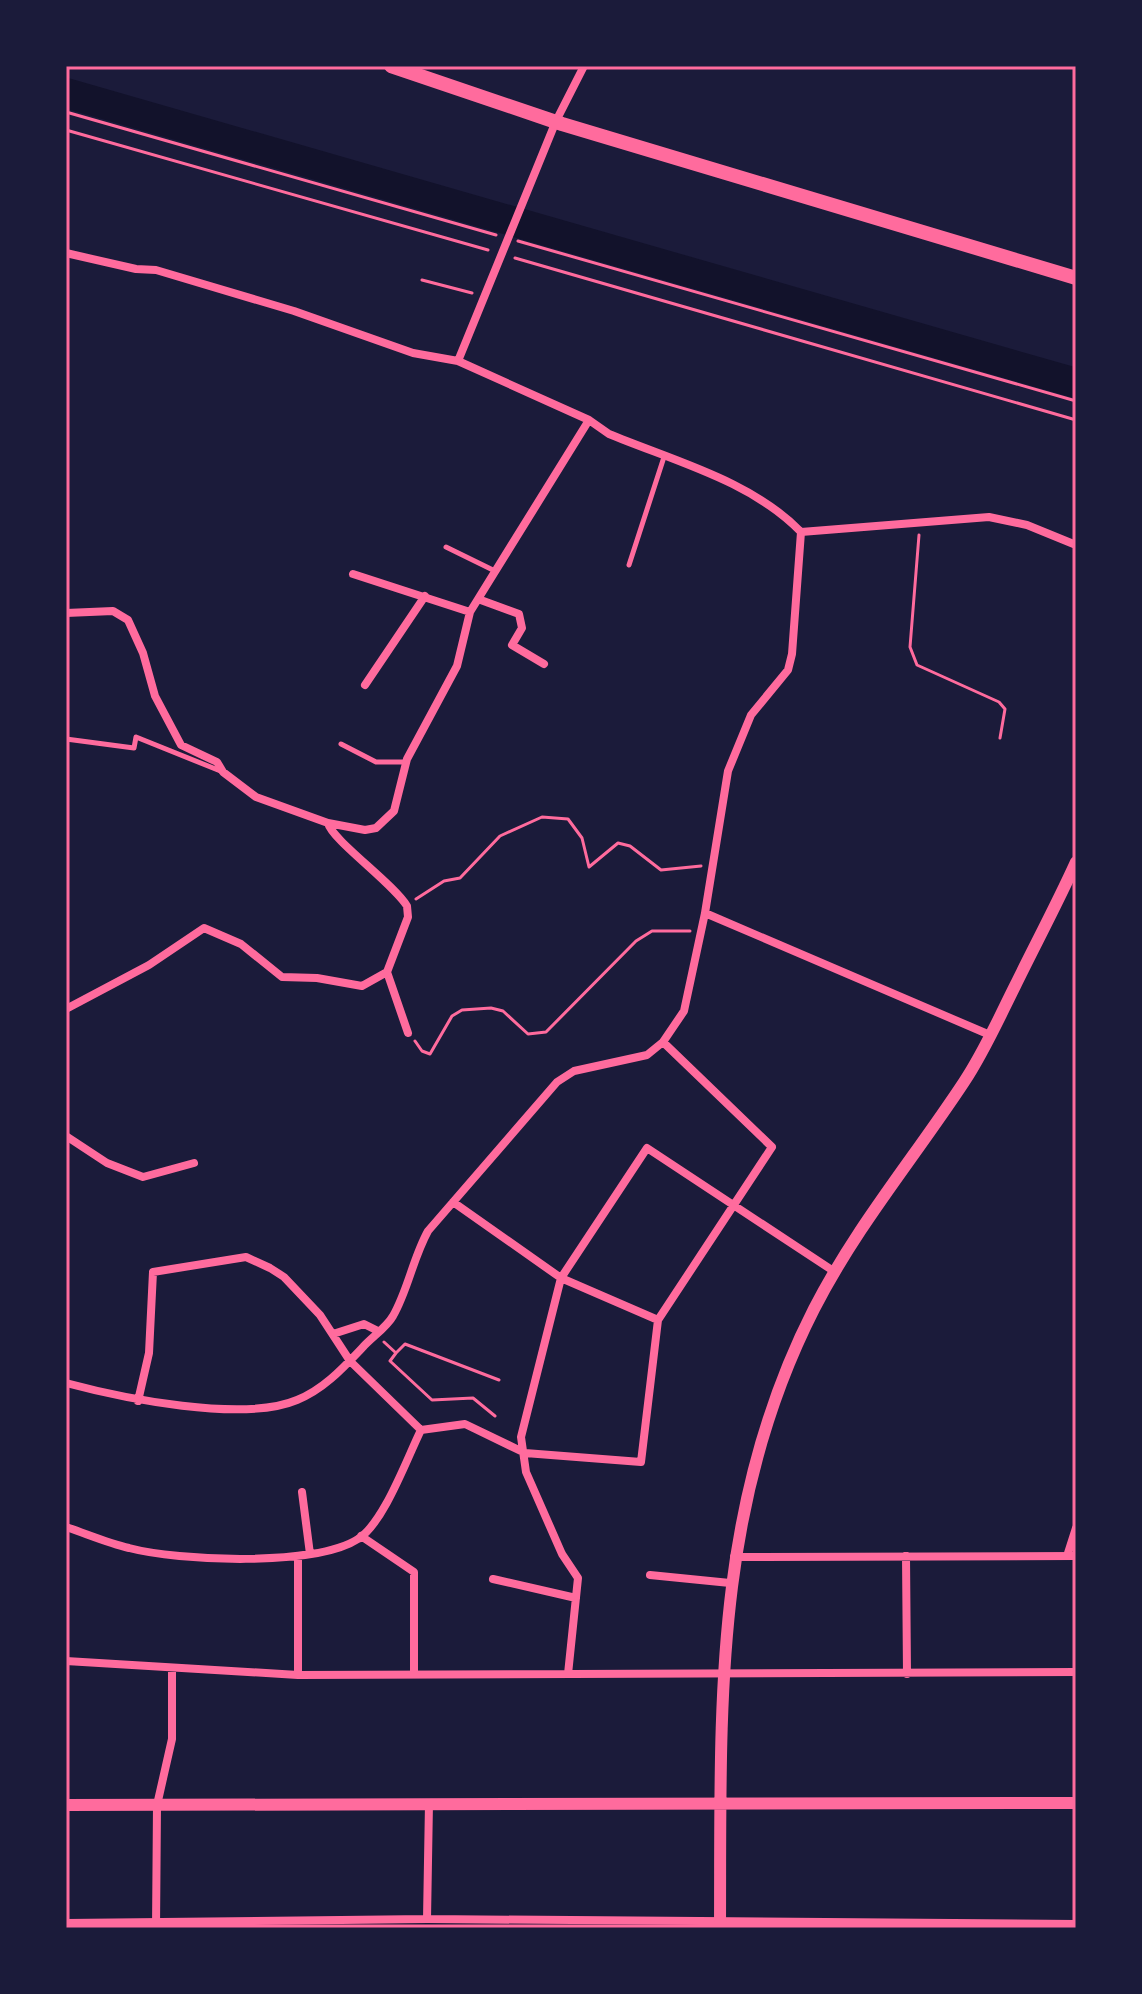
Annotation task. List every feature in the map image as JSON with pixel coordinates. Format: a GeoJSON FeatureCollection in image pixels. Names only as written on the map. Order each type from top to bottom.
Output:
{"type":"FeatureCollection","features":[{"type":"Feature","properties":{"kind":"main road"},"geometry":{"type":"LineString","coordinates":[[391,66],[556,121],[1076,278]]}},
{"type":"Feature","properties":{"kind":"street"},"geometry":{"type":"LineString","coordinates":[[458,361],[556,121],[584,66]]}},
{"type":"Feature","properties":{"kind":"street"},"geometry":{"type":"LineString","coordinates":[[66,253],[136,269],[156,270],[294,311],[413,353],[458,361],[589,420],[609,434],[758,496],[781,511],[801,532],[792,654],[788,670],[751,715],[741,735],[724,787],[705,913],[684,1011],[663,1042],[647,1055],[574,1071],[557,1082],[428,1231],[416,1253],[392,1319],[315,1391],[294,1402],[266,1408],[138,1401],[66,1383]]}},
{"type":"Feature","properties":{"kind":"street"},"geometry":{"type":"LineString","coordinates":[[66,613],[104,610],[128,620],[143,653],[155,696],[181,745],[217,762],[223,772],[256,797],[328,823],[365,830],[387,820],[401,792],[407,762],[457,666],[470,612],[589,420]]}},
{"type":"Feature","properties":{"kind":"street"},"geometry":{"type":"LineString","coordinates":[[801,532],[989,517],[1027,525],[1076,545]]}},
{"type":"Feature","properties":{"kind":"street"},"geometry":{"type":"LineString","coordinates":[[353,574],[470,612]]}},
{"type":"Feature","properties":{"kind":"street"},"geometry":{"type":"LineString","coordinates":[[365,685],[425,596]]}},
{"type":"Feature","properties":{"kind":"street"},"geometry":{"type":"LineString","coordinates":[[478,599],[519,614],[522,628],[512,645],[544,664]]}},
{"type":"Feature","properties":{"kind":"street"},"geometry":{"type":"LineString","coordinates":[[66,1009],[149,965],[204,928],[241,944],[282,977],[317,978],[362,986],[387,972],[408,917],[407,906],[359,855],[330,830],[328,823]]}},
{"type":"Feature","properties":{"kind":"street"},"geometry":{"type":"LineString","coordinates":[[720,1924],[722,1675],[730,1583],[763,1438],[814,1309],[867,1217],[965,1081],[1074,870]]}},
{"type":"Feature","properties":{"kind":"street"},"geometry":{"type":"LineString","coordinates":[[705,913],[990,1035]]}},
{"type":"Feature","properties":{"kind":"street"},"geometry":{"type":"LineString","coordinates":[[387,972],[408,1033]]}},
{"type":"Feature","properties":{"kind":"street"},"geometry":{"type":"LineString","coordinates":[[421,1430],[465,1424],[522,1451],[641,1462],[658,1320],[772,1147],[663,1042]]}},
{"type":"Feature","properties":{"kind":"street"},"geometry":{"type":"LineString","coordinates":[[66,1136],[107,1163],[143,1177],[194,1163]]}},
{"type":"Feature","properties":{"kind":"street"},"geometry":{"type":"LineString","coordinates":[[568,1674],[578,1578],[562,1554],[526,1472],[521,1437],[561,1278],[647,1148],[835,1272]]}},
{"type":"Feature","properties":{"kind":"street"},"geometry":{"type":"LineString","coordinates":[[453,1202],[561,1278],[658,1320]]}},
{"type":"Feature","properties":{"kind":"street"},"geometry":{"type":"LineString","coordinates":[[138,1401],[149,1353],[153,1272],[246,1257],[284,1277],[333,1334],[350,1361],[421,1430]]}},
{"type":"Feature","properties":{"kind":"street"},"geometry":{"type":"LineString","coordinates":[[333,1334],[364,1324],[377,1332]]}},
{"type":"Feature","properties":{"kind":"street"},"geometry":{"type":"LineString","coordinates":[[66,1527],[130,1548],[166,1555],[298,1556],[331,1550],[361,1536],[379,1514],[421,1430]]}},
{"type":"Feature","properties":{"kind":"street"},"geometry":{"type":"LineString","coordinates":[[302,1492],[310,1554]]}},
{"type":"Feature","properties":{"kind":"street"},"geometry":{"type":"LineString","coordinates":[[734,1557],[1072,1555],[1076,1528]]}},
{"type":"Feature","properties":{"kind":"street"},"geometry":{"type":"LineString","coordinates":[[361,1536],[414,1572],[414,1674]]}},
{"type":"Feature","properties":{"kind":"street"},"geometry":{"type":"LineString","coordinates":[[298,1556],[298,1675]]}},
{"type":"Feature","properties":{"kind":"street"},"geometry":{"type":"LineString","coordinates":[[906,1556],[907,1674]]}},
{"type":"Feature","properties":{"kind":"street"},"geometry":{"type":"LineString","coordinates":[[650,1575],[730,1583]]}},
{"type":"Feature","properties":{"kind":"street"},"geometry":{"type":"LineString","coordinates":[[493,1579],[576,1598]]}},
{"type":"Feature","properties":{"kind":"street"},"geometry":{"type":"LineString","coordinates":[[66,1661],[298,1675],[1076,1672]]}},
{"type":"Feature","properties":{"kind":"street"},"geometry":{"type":"LineString","coordinates":[[156,1925],[157,1805],[172,1739],[172,1669]]}},
{"type":"Feature","properties":{"kind":"street"},"geometry":{"type":"LineString","coordinates":[[427,1919],[429,1803]]}},
{"type":"Feature","properties":{"kind":"street"},"geometry":{"type":"LineString","coordinates":[[66,1805],[1076,1803]]}},
{"type":"Feature","properties":{"kind":"street"},"geometry":{"type":"LineString","coordinates":[[66,1923],[156,1925],[427,1919],[629,1924],[1076,1924]]}},
{"type":"Feature","properties":{"kind":"lane"},"geometry":{"type":"LineString","coordinates":[[629,565],[664,457]]}},
{"type":"Feature","properties":{"kind":"lane"},"geometry":{"type":"LineString","coordinates":[[446,547],[495,571]]}},
{"type":"Feature","properties":{"kind":"lane"},"geometry":{"type":"LineString","coordinates":[[66,739],[134,748],[136,737],[223,772]]}},
{"type":"Feature","properties":{"kind":"lane"},"geometry":{"type":"LineString","coordinates":[[341,744],[376,762],[407,762]]}},
{"type":"Feature","properties":{"kind":"path"},"geometry":{"type":"LineString","coordinates":[[66,112],[511,234],[1076,401]]}},
{"type":"Feature","properties":{"kind":"path"},"geometry":{"type":"LineString","coordinates":[[66,130],[1076,420]]}},
{"type":"Feature","properties":{"kind":"path"},"geometry":{"type":"LineString","coordinates":[[422,280],[484,296]]}},
{"type":"Feature","properties":{"kind":"path"},"geometry":{"type":"LineString","coordinates":[[919,522],[910,647],[914,659],[917,665],[999,702],[1005,709],[1000,738]]}},
{"type":"Feature","properties":{"kind":"path"},"geometry":{"type":"LineString","coordinates":[[407,906],[444,881],[460,878],[500,836],[542,817],[563,817],[573,824],[582,838],[589,867],[618,843],[630,846],[661,870],[713,866]]}},
{"type":"Feature","properties":{"kind":"path"},"geometry":{"type":"LineString","coordinates":[[408,1033],[422,1051],[430,1054],[452,1016],[475,1008],[503,1011],[528,1034],[546,1032],[636,941],[652,931],[701,932]]}},
{"type":"Feature","properties":{"kind":"path"},"geometry":{"type":"LineString","coordinates":[[377,1332],[396,1353]]}},
{"type":"Feature","properties":{"kind":"path"},"geometry":{"type":"LineString","coordinates":[[495,1416],[473,1398],[432,1400],[390,1361],[405,1344],[499,1380]]}},
{"type":"Feature","properties":{"kind":"waterway"},"geometry":{"type":"LineString","coordinates":[[66,93],[1076,383]]}}]}
